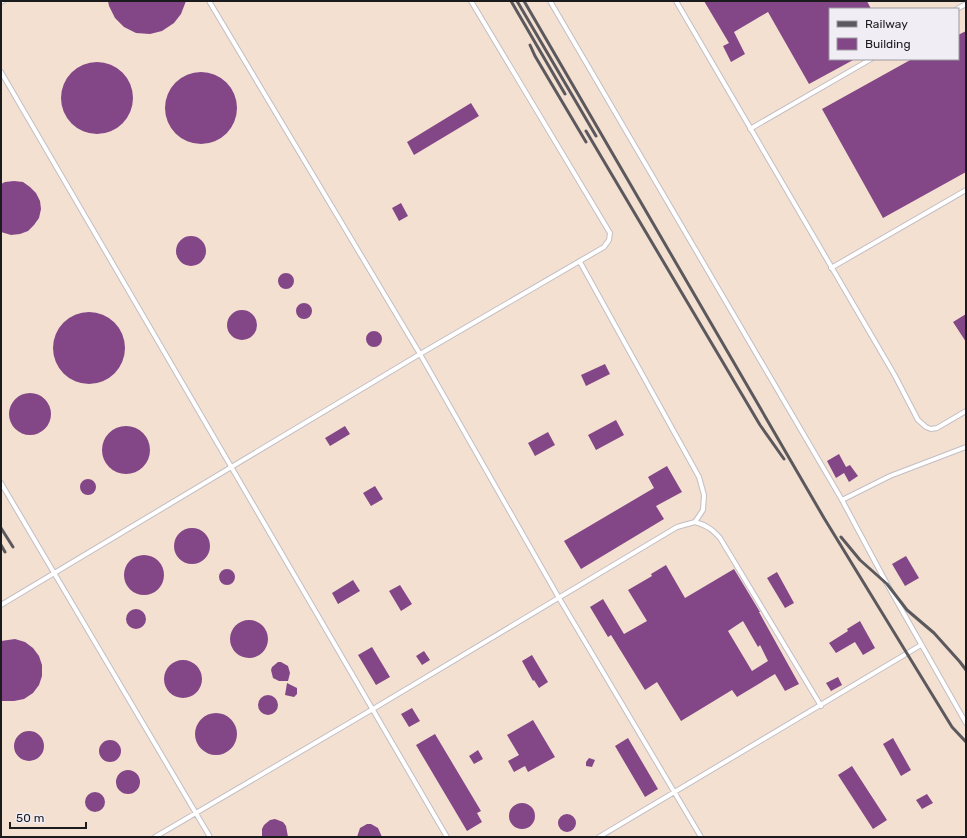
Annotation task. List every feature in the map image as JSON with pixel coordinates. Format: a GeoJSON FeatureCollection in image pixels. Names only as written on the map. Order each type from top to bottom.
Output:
{"type":"FeatureCollection","features":[{"type":"Feature","properties":{"kind":"lane"},"geometry":{"type":"LineString","coordinates":[[209,1],[420,354],[559,598],[701,837]]}},
{"type":"Feature","properties":{"kind":"lane"},"geometry":{"type":"LineString","coordinates":[[1,605],[420,354],[604,248],[609,240],[610,233],[472,1]]}},
{"type":"Feature","properties":{"kind":"lane"},"geometry":{"type":"LineString","coordinates":[[550,1],[842,500],[921,645],[966,723]]}},
{"type":"Feature","properties":{"kind":"lane"},"geometry":{"type":"LineString","coordinates":[[676,1],[921,424],[931,429],[937,428],[966,411]]}},
{"type":"Feature","properties":{"kind":"lane"},"geometry":{"type":"LineString","coordinates":[[750,129],[869,60]]}},
{"type":"Feature","properties":{"kind":"lane"},"geometry":{"type":"LineString","coordinates":[[1,72],[447,837]]}},
{"type":"Feature","properties":{"kind":"lane"},"geometry":{"type":"LineString","coordinates":[[831,268],[966,190]]}},
{"type":"Feature","properties":{"kind":"lane"},"geometry":{"type":"LineString","coordinates":[[580,262],[699,477],[704,495],[703,510],[695,522]]}},
{"type":"Feature","properties":{"kind":"lane"},"geometry":{"type":"LineString","coordinates":[[842,500],[890,476],[966,447]]}},
{"type":"Feature","properties":{"kind":"lane"},"geometry":{"type":"LineString","coordinates":[[1,483],[210,837]]}},
{"type":"Feature","properties":{"kind":"lane"},"geometry":{"type":"LineString","coordinates":[[155,837],[373,709],[677,527],[695,522],[705,525],[713,530],[720,538],[821,706]]}},
{"type":"Feature","properties":{"kind":"lane"},"geometry":{"type":"LineString","coordinates":[[599,837],[921,645]]}},
{"type":"Feature","properties":{"kind":"shaded area"},"geometry":{"type":"Polygon","coordinates":[[[1,1],[966,1],[966,837],[1,837],[1,1]]]}},
{"type":"Feature","properties":{"kind":"building"},"geometry":{"type":"Polygon","coordinates":[[[108,1],[186,1],[181,14],[174,23],[162,31],[150,34],[136,33],[124,27],[115,18],[108,1]]]}},
{"type":"Feature","properties":{"kind":"building"},"geometry":{"type":"Polygon","coordinates":[[[704,1],[867,1],[870,8],[829,8],[829,60],[853,60],[809,84],[768,12],[734,32],[745,54],[731,62],[723,46],[729,43],[704,1]]]}},
{"type":"Feature","properties":{"kind":"building"},"geometry":{"type":"Polygon","coordinates":[[[966,31],[966,172],[883,218],[822,109],[910,60],[959,60],[959,34],[966,31]]]}},
{"type":"Feature","properties":{"kind":"building"},"geometry":{"type":"Polygon","coordinates":[[[97,62],[117,68],[127,78],[133,98],[127,118],[117,128],[97,134],[77,128],[67,118],[61,98],[67,78],[77,68],[97,62]]]}},
{"type":"Feature","properties":{"kind":"building"},"geometry":{"type":"Polygon","coordinates":[[[201,72],[221,78],[231,88],[237,108],[231,128],[221,138],[201,144],[181,138],[171,128],[165,108],[171,88],[181,78],[201,72]]]}},
{"type":"Feature","properties":{"kind":"building"},"geometry":{"type":"Polygon","coordinates":[[[471,103],[479,116],[414,155],[407,142],[471,103]]]}},
{"type":"Feature","properties":{"kind":"building"},"geometry":{"type":"Polygon","coordinates":[[[14,181],[23,182],[36,193],[40,201],[41,209],[39,218],[28,231],[11,235],[1,232],[1,184],[14,181]]]}},
{"type":"Feature","properties":{"kind":"building"},"geometry":{"type":"Polygon","coordinates":[[[401,203],[408,216],[399,221],[392,208],[401,203]]]}},
{"type":"Feature","properties":{"kind":"building"},"geometry":{"type":"Polygon","coordinates":[[[191,236],[197,237],[205,245],[205,257],[197,265],[191,266],[185,265],[177,257],[176,251],[177,245],[185,237],[191,236]]]}},
{"type":"Feature","properties":{"kind":"building"},"geometry":{"type":"Polygon","coordinates":[[[286,273],[292,275],[294,281],[292,287],[286,289],[280,287],[278,281],[280,275],[286,273]]]}},
{"type":"Feature","properties":{"kind":"building"},"geometry":{"type":"Polygon","coordinates":[[[304,303],[310,305],[312,311],[310,317],[304,319],[298,317],[296,311],[298,305],[304,303]]]}},
{"type":"Feature","properties":{"kind":"building"},"geometry":{"type":"Polygon","coordinates":[[[242,310],[253,314],[257,325],[253,336],[242,340],[231,336],[227,325],[231,314],[242,310]]]}},
{"type":"Feature","properties":{"kind":"building"},"geometry":{"type":"Polygon","coordinates":[[[89,312],[109,318],[119,328],[125,348],[119,368],[109,378],[89,384],[69,378],[59,368],[53,348],[59,328],[69,318],[89,312]]]}},
{"type":"Feature","properties":{"kind":"building"},"geometry":{"type":"Polygon","coordinates":[[[966,314],[966,342],[953,322],[966,314]]]}},
{"type":"Feature","properties":{"kind":"building"},"geometry":{"type":"Polygon","coordinates":[[[374,331],[380,333],[382,339],[380,345],[374,347],[368,345],[366,339],[368,333],[374,331]]]}},
{"type":"Feature","properties":{"kind":"building"},"geometry":{"type":"Polygon","coordinates":[[[605,364],[610,374],[586,386],[581,375],[605,364]]]}},
{"type":"Feature","properties":{"kind":"building"},"geometry":{"type":"Polygon","coordinates":[[[26,393],[34,393],[42,396],[48,402],[51,414],[48,426],[42,432],[34,435],[26,435],[18,432],[12,426],[9,418],[9,410],[12,402],[18,396],[26,393]]]}},
{"type":"Feature","properties":{"kind":"building"},"geometry":{"type":"Polygon","coordinates":[[[616,420],[624,435],[596,450],[588,435],[616,420]]]}},
{"type":"Feature","properties":{"kind":"building"},"geometry":{"type":"Polygon","coordinates":[[[126,426],[135,428],[143,433],[148,441],[150,450],[148,459],[143,467],[135,472],[126,474],[117,472],[109,467],[104,459],[102,450],[104,441],[109,433],[117,428],[126,426]]]}},
{"type":"Feature","properties":{"kind":"building"},"geometry":{"type":"Polygon","coordinates":[[[345,426],[350,434],[330,446],[325,438],[345,426]]]}},
{"type":"Feature","properties":{"kind":"building"},"geometry":{"type":"Polygon","coordinates":[[[548,432],[555,445],[535,456],[528,443],[548,432]]]}},
{"type":"Feature","properties":{"kind":"building"},"geometry":{"type":"Polygon","coordinates":[[[839,454],[846,467],[850,465],[858,476],[849,482],[844,473],[836,478],[827,461],[839,454]]]}},
{"type":"Feature","properties":{"kind":"building"},"geometry":{"type":"Polygon","coordinates":[[[667,466],[682,492],[656,506],[664,519],[581,569],[564,541],[654,488],[648,477],[667,466]]]}},
{"type":"Feature","properties":{"kind":"building"},"geometry":{"type":"Polygon","coordinates":[[[85,479],[91,479],[96,484],[94,493],[91,495],[85,495],[80,490],[80,484],[85,479]]]}},
{"type":"Feature","properties":{"kind":"building"},"geometry":{"type":"Polygon","coordinates":[[[375,486],[383,499],[371,506],[363,493],[375,486]]]}},
{"type":"Feature","properties":{"kind":"building"},"geometry":{"type":"Polygon","coordinates":[[[196,528],[205,533],[209,539],[209,553],[205,559],[196,564],[188,564],[179,559],[175,553],[174,542],[179,533],[185,529],[196,528]]]}},
{"type":"Feature","properties":{"kind":"building"},"geometry":{"type":"Polygon","coordinates":[[[144,555],[152,557],[158,561],[162,567],[164,575],[162,583],[158,589],[152,593],[144,595],[136,593],[130,589],[126,583],[124,575],[126,567],[130,561],[136,557],[144,555]]]}},
{"type":"Feature","properties":{"kind":"building"},"geometry":{"type":"Polygon","coordinates":[[[906,556],[919,578],[905,586],[892,564],[906,556]]]}},
{"type":"Feature","properties":{"kind":"building"},"geometry":{"type":"Polygon","coordinates":[[[666,565],[685,598],[734,569],[760,612],[799,684],[785,691],[775,674],[737,697],[732,690],[681,721],[657,682],[645,690],[611,635],[608,637],[590,607],[603,599],[624,634],[647,621],[628,590],[652,576],[651,574],[666,565]],[[743,621],[728,631],[752,671],[768,661],[760,645],[758,647],[743,621]]]}},
{"type":"Feature","properties":{"kind":"building"},"geometry":{"type":"Polygon","coordinates":[[[227,569],[234,574],[235,577],[230,584],[227,585],[220,580],[219,577],[224,570],[227,569]]]}},
{"type":"Feature","properties":{"kind":"building"},"geometry":{"type":"Polygon","coordinates":[[[777,572],[794,603],[785,608],[767,578],[777,572]]]}},
{"type":"Feature","properties":{"kind":"building"},"geometry":{"type":"Polygon","coordinates":[[[353,580],[360,591],[338,604],[332,593],[353,580]]]}},
{"type":"Feature","properties":{"kind":"building"},"geometry":{"type":"Polygon","coordinates":[[[400,585],[412,604],[401,611],[389,591],[400,585]]]}},
{"type":"Feature","properties":{"kind":"building"},"geometry":{"type":"Polygon","coordinates":[[[136,609],[143,612],[146,619],[143,626],[136,629],[129,626],[126,619],[129,612],[136,609]]]}},
{"type":"Feature","properties":{"kind":"building"},"geometry":{"type":"Polygon","coordinates":[[[245,620],[253,620],[260,623],[265,628],[268,639],[265,650],[260,655],[253,658],[245,658],[238,655],[233,650],[230,643],[230,635],[233,628],[238,623],[245,620]]]}},
{"type":"Feature","properties":{"kind":"building"},"geometry":{"type":"Polygon","coordinates":[[[860,621],[875,648],[863,655],[855,642],[836,653],[829,643],[848,631],[847,629],[860,621]]]}},
{"type":"Feature","properties":{"kind":"building"},"geometry":{"type":"Polygon","coordinates":[[[15,639],[25,642],[33,648],[39,656],[42,665],[42,676],[39,685],[33,693],[24,699],[1,701],[1,641],[15,639]]]}},
{"type":"Feature","properties":{"kind":"building"},"geometry":{"type":"Polygon","coordinates":[[[372,647],[390,677],[376,685],[358,655],[372,647]]]}},
{"type":"Feature","properties":{"kind":"building"},"geometry":{"type":"Polygon","coordinates":[[[424,651],[430,660],[422,665],[416,656],[424,651]]]}},
{"type":"Feature","properties":{"kind":"building"},"geometry":{"type":"Polygon","coordinates":[[[532,655],[548,682],[539,688],[534,680],[533,681],[522,661],[532,655]]]}},
{"type":"Feature","properties":{"kind":"building"},"geometry":{"type":"Polygon","coordinates":[[[183,660],[193,663],[199,669],[202,679],[199,689],[193,695],[183,698],[173,695],[167,689],[164,679],[167,669],[173,663],[183,660]]]}},
{"type":"Feature","properties":{"kind":"building"},"geometry":{"type":"Polygon","coordinates":[[[278,662],[288,666],[290,673],[288,681],[279,681],[273,678],[271,670],[272,667],[278,662]]]}},
{"type":"Feature","properties":{"kind":"building"},"geometry":{"type":"Polygon","coordinates":[[[838,677],[842,685],[831,691],[826,683],[838,677]]]}},
{"type":"Feature","properties":{"kind":"building"},"geometry":{"type":"Polygon","coordinates":[[[287,683],[297,688],[297,694],[294,697],[285,695],[287,683]]]}},
{"type":"Feature","properties":{"kind":"building"},"geometry":{"type":"Polygon","coordinates":[[[268,695],[275,698],[278,705],[275,712],[268,715],[261,712],[258,705],[261,698],[268,695]]]}},
{"type":"Feature","properties":{"kind":"building"},"geometry":{"type":"Polygon","coordinates":[[[412,708],[420,721],[409,727],[401,714],[412,708]]]}},
{"type":"Feature","properties":{"kind":"building"},"geometry":{"type":"Polygon","coordinates":[[[212,713],[220,713],[228,716],[234,722],[237,734],[234,746],[228,752],[220,755],[212,755],[204,752],[198,746],[195,738],[195,730],[198,722],[204,716],[212,713]]]}},
{"type":"Feature","properties":{"kind":"building"},"geometry":{"type":"Polygon","coordinates":[[[533,720],[555,757],[528,772],[525,766],[514,772],[508,761],[519,755],[507,735],[533,720]]]}},
{"type":"Feature","properties":{"kind":"building"},"geometry":{"type":"Polygon","coordinates":[[[29,731],[40,735],[44,746],[40,757],[29,761],[18,757],[14,746],[18,735],[29,731]]]}},
{"type":"Feature","properties":{"kind":"building"},"geometry":{"type":"Polygon","coordinates":[[[435,734],[481,811],[477,813],[482,822],[467,831],[416,745],[435,734]]]}},
{"type":"Feature","properties":{"kind":"building"},"geometry":{"type":"Polygon","coordinates":[[[628,738],[658,789],[645,797],[615,746],[628,738]]]}},
{"type":"Feature","properties":{"kind":"building"},"geometry":{"type":"Polygon","coordinates":[[[893,738],[911,770],[901,776],[883,744],[893,738]]]}},
{"type":"Feature","properties":{"kind":"building"},"geometry":{"type":"Polygon","coordinates":[[[110,740],[118,743],[121,751],[118,759],[110,762],[102,759],[99,751],[102,743],[110,740]]]}},
{"type":"Feature","properties":{"kind":"building"},"geometry":{"type":"Polygon","coordinates":[[[478,750],[483,759],[474,764],[469,756],[478,750]]]}},
{"type":"Feature","properties":{"kind":"building"},"geometry":{"type":"Polygon","coordinates":[[[589,758],[595,760],[592,767],[586,766],[586,762],[589,758]]]}},
{"type":"Feature","properties":{"kind":"building"},"geometry":{"type":"Polygon","coordinates":[[[852,766],[887,820],[873,829],[838,775],[852,766]]]}},
{"type":"Feature","properties":{"kind":"building"},"geometry":{"type":"Polygon","coordinates":[[[128,770],[136,774],[140,782],[136,790],[128,794],[120,790],[116,782],[120,774],[128,770]]]}},
{"type":"Feature","properties":{"kind":"building"},"geometry":{"type":"Polygon","coordinates":[[[91,792],[99,792],[105,798],[105,806],[99,812],[91,812],[85,806],[85,798],[91,792]]]}},
{"type":"Feature","properties":{"kind":"building"},"geometry":{"type":"Polygon","coordinates":[[[927,794],[933,803],[922,809],[916,800],[927,794]]]}},
{"type":"Feature","properties":{"kind":"building"},"geometry":{"type":"Polygon","coordinates":[[[522,803],[531,807],[535,816],[531,825],[522,829],[513,825],[509,816],[513,807],[522,803]]]}},
{"type":"Feature","properties":{"kind":"building"},"geometry":{"type":"Polygon","coordinates":[[[563,814],[571,814],[576,819],[574,830],[571,832],[563,832],[558,827],[558,819],[563,814]]]}},
{"type":"Feature","properties":{"kind":"building"},"geometry":{"type":"Polygon","coordinates":[[[275,819],[283,822],[286,826],[288,837],[262,837],[262,829],[264,825],[270,820],[275,819]]]}},
{"type":"Feature","properties":{"kind":"building"},"geometry":{"type":"Polygon","coordinates":[[[367,824],[371,824],[378,828],[382,837],[357,837],[360,828],[367,824]]]}},
{"type":"Feature","properties":{"kind":"railway"},"geometry":{"type":"LineString","coordinates":[[511,1],[565,94]]}},
{"type":"Feature","properties":{"kind":"railway"},"geometry":{"type":"LineString","coordinates":[[517,1],[596,136]]}},
{"type":"Feature","properties":{"kind":"railway"},"geometry":{"type":"LineString","coordinates":[[524,1],[824,518],[952,727],[966,742]]}},
{"type":"Feature","properties":{"kind":"railway"},"geometry":{"type":"LineString","coordinates":[[530,45],[586,142]]}},
{"type":"Feature","properties":{"kind":"railway"},"geometry":{"type":"LineString","coordinates":[[586,131],[760,425],[784,459]]}},
{"type":"Feature","properties":{"kind":"railway"},"geometry":{"type":"LineString","coordinates":[[1,528],[13,547]]}},
{"type":"Feature","properties":{"kind":"railway"},"geometry":{"type":"LineString","coordinates":[[841,537],[860,560],[887,584],[907,610],[934,633],[966,670]]}},
{"type":"Feature","properties":{"kind":"railway"},"geometry":{"type":"LineString","coordinates":[[1,545],[5,552]]}}]}
